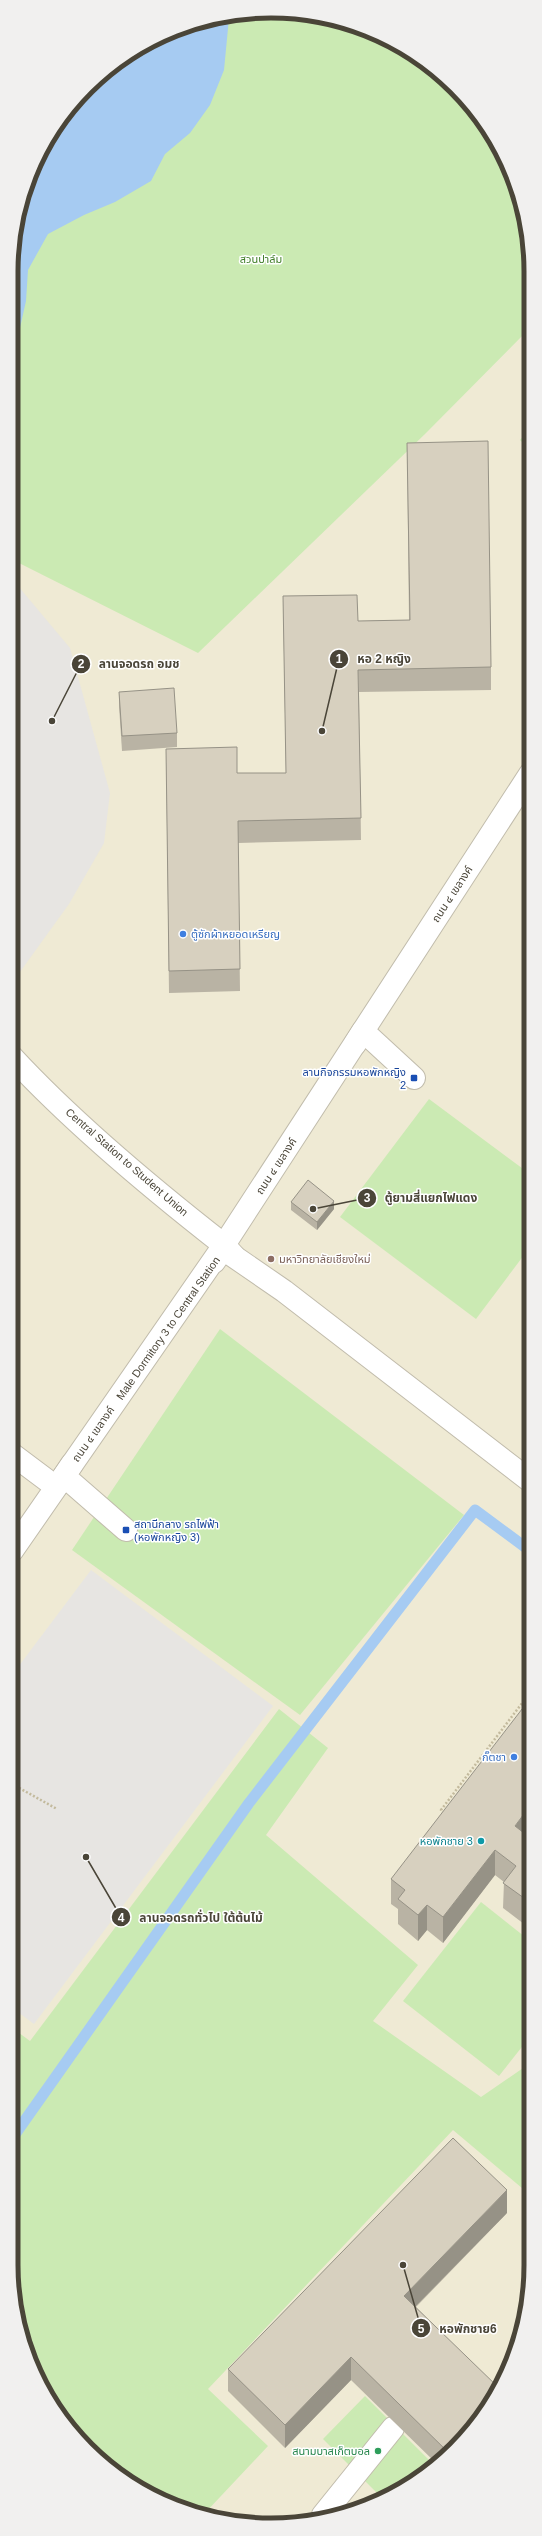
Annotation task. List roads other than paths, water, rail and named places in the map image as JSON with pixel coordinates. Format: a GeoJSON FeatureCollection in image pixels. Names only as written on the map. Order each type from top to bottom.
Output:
{"type":"FeatureCollection","features":[{"type":"Feature","properties":{"kind":"street","name":"ถนน ๔ เขลางค์"},"geometry":{"type":"LineString","coordinates":[[228,1249],[245,1213],[524,783]]}},
{"type":"Feature","properties":{"kind":"street"},"geometry":{"type":"LineString","coordinates":[[18,1540],[228,1249],[363,1031],[414,1078]]}},
{"type":"Feature","properties":{"kind":"street","name":"Central Station to Student Union"},"geometry":{"type":"LineString","coordinates":[[18,1063],[34,1080],[228,1249]]}},
{"type":"Feature","properties":{"kind":"street"},"geometry":{"type":"LineString","coordinates":[[34,1080],[121,1159],[228,1249],[479,1439],[524,1475]]}},
{"type":"Feature","properties":{"kind":"street"},"geometry":{"type":"LineString","coordinates":[[284,1291],[524,1475]]}},
{"type":"Feature","properties":{"kind":"street"},"geometry":{"type":"LineString","coordinates":[[18,1457],[60,1481],[126,1530]]}},
{"type":"Feature","properties":{"kind":"street"},"geometry":{"type":"LineString","coordinates":[[18,1542],[60,1481]]}},
{"type":"Feature","properties":{"kind":"street"},"geometry":{"type":"LineString","coordinates":[[326,2512],[393,2428]]}},
{"type":"Feature","properties":{"kind":"water"},"geometry":{"type":"Polygon","coordinates":[[[229,22],[224,70],[210,105],[190,133],[165,154],[151,181],[115,202],[84,215],[48,234],[28,270],[26,301],[18,334],[18,271],[20,238],[23,222],[31,190],[37,174],[61,130],[70,117],[92,92],[117,70],[130,61],[174,37],[190,31],[229,22]]]}},
{"type":"Feature","properties":{"kind":"waterway"},"geometry":{"type":"LineString","coordinates":[[18,2130],[249,1803],[475,1510],[524,1546]]}},
{"type":"Feature","properties":{"kind":"place","name":"ลานจอดรถ อมช"},"geometry":{"type":"Point","coordinates":[52,721]}},
{"type":"Feature","properties":{"kind":"place","name":"หอ 2 หญิง"},"geometry":{"type":"Point","coordinates":[322,731]}},
{"type":"Feature","properties":{"kind":"place","name":"ตู้ซักผ้าหยอดเหรียญ"},"geometry":{"type":"Point","coordinates":[183,934]}},
{"type":"Feature","properties":{"kind":"place","name":"ลานกิจกรรมหอพักหญิง 2"},"geometry":{"type":"Point","coordinates":[414,1078]}},
{"type":"Feature","properties":{"kind":"place","name":"ตู้ยามสี่แยกไฟแดง"},"geometry":{"type":"Point","coordinates":[313,1209]}},
{"type":"Feature","properties":{"kind":"place","name":"มหาวิทยาลัยเชียงใหม่"},"geometry":{"type":"Point","coordinates":[271,1259]}},
{"type":"Feature","properties":{"kind":"place","name":"สถานีกลาง รถไฟฟ้า (หอพักหญิง 3)"},"geometry":{"type":"Point","coordinates":[126,1530]}},
{"type":"Feature","properties":{"kind":"place","name":"กั๊ตชา"},"geometry":{"type":"Point","coordinates":[514,1757]}},
{"type":"Feature","properties":{"kind":"place","name":"หอพักชาย 3"},"geometry":{"type":"Point","coordinates":[481,1841]}},
{"type":"Feature","properties":{"kind":"place","name":"ลานจอดรถทั่วไป ใต้ต้นไม้"},"geometry":{"type":"Point","coordinates":[86,1857]}},
{"type":"Feature","properties":{"kind":"place","name":"หอพักชาย6"},"geometry":{"type":"Point","coordinates":[403,2265]}},
{"type":"Feature","properties":{"kind":"place","name":"สนามบาสเก็ตบอล"},"geometry":{"type":"Point","coordinates":[378,2451]}},
{"type":"Feature","properties":{"kind":"park label","name":"สวนปาล์ม"},"geometry":{"type":"Point","coordinates":[261,259]}}]}
